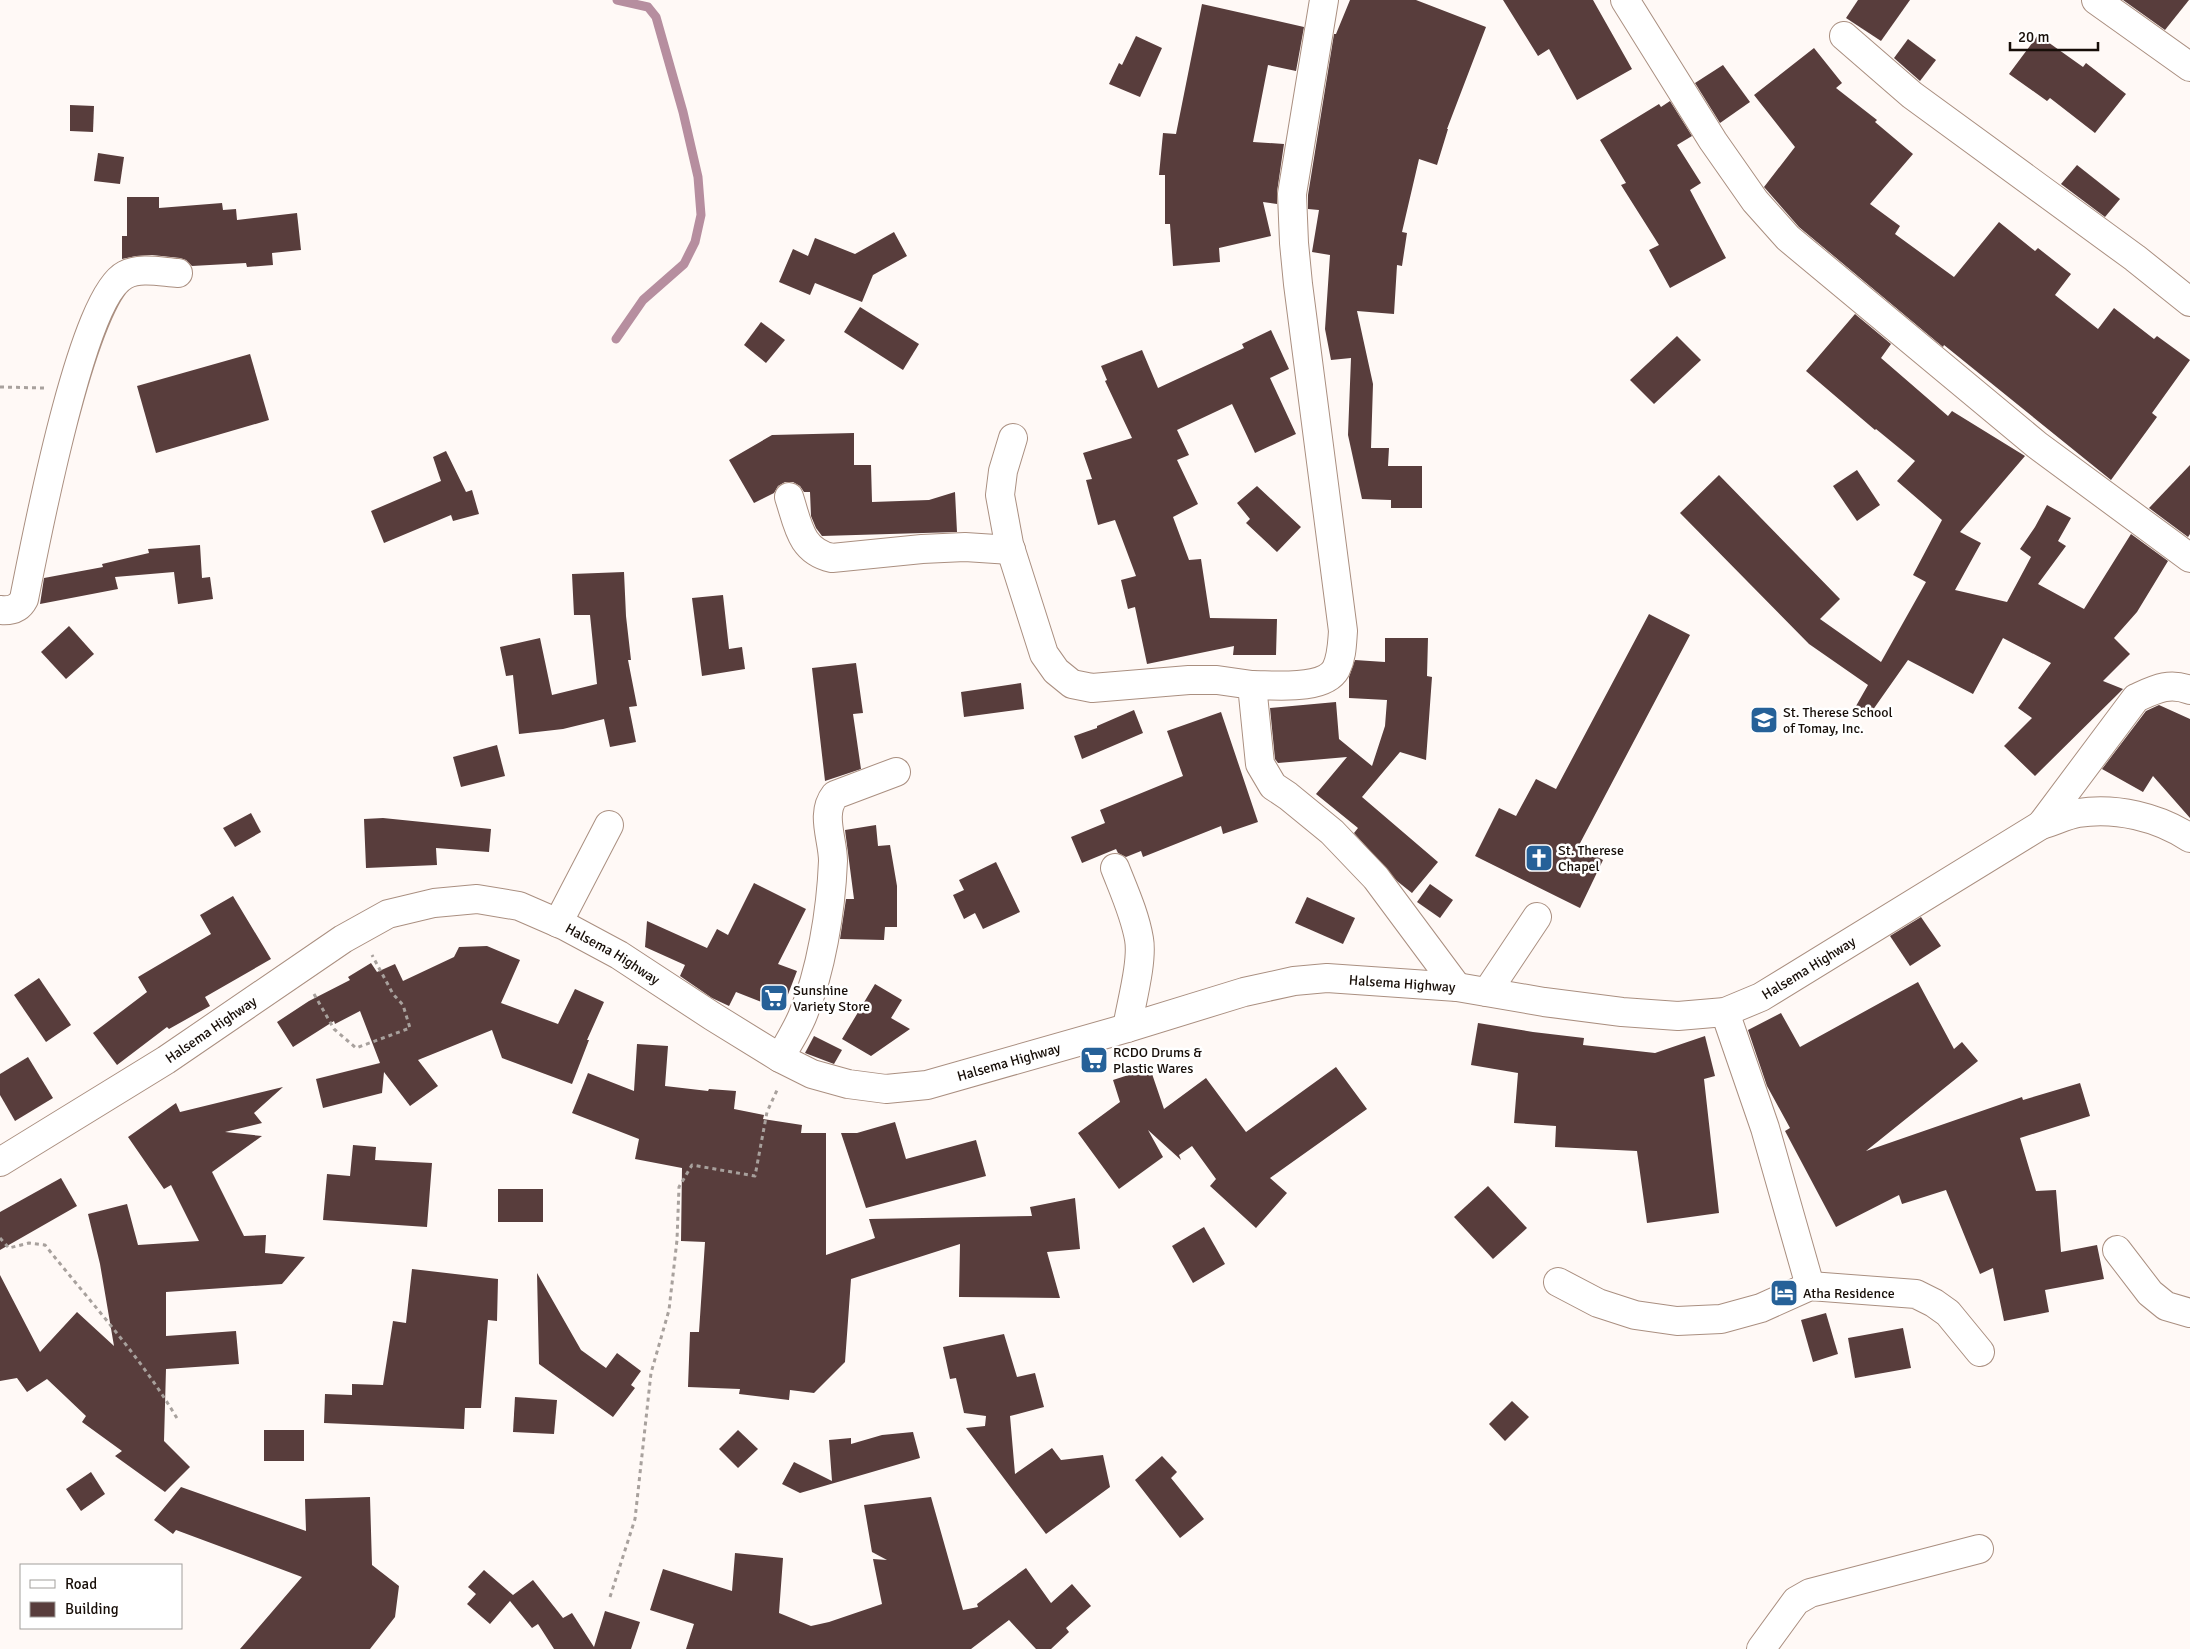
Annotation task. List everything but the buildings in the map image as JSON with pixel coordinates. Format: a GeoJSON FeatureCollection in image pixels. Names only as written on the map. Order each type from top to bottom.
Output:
{"type":"FeatureCollection","features":[{"type":"Feature","properties":{"kind":"main road"},"geometry":{"type":"LineString","coordinates":[[1013,438],[1003,471],[1000,495],[1011,550],[1044,654],[1056,671],[1072,684],[1092,688],[1189,680],[1217,680],[1252,685],[1299,686],[1326,679],[1335,671],[1342,655],[1344,631],[1298,284],[1292,204],[1292,194],[1324,0]]}},
{"type":"Feature","properties":{"kind":"main road"},"geometry":{"type":"LineString","coordinates":[[1625,0],[1713,141],[1755,201],[1788,238],[2037,445],[2190,558]]}},
{"type":"Feature","properties":{"kind":"main road"},"geometry":{"type":"LineString","coordinates":[[2096,0],[2190,67]]}},
{"type":"Feature","properties":{"kind":"main road"},"geometry":{"type":"LineString","coordinates":[[1844,36],[1912,95],[2135,258],[2190,302]]}},
{"type":"Feature","properties":{"kind":"main road"},"geometry":{"type":"LineString","coordinates":[[0,610],[22,605],[60,430],[72,389],[100,311],[116,283],[125,275],[138,270],[178,273]]}},
{"type":"Feature","properties":{"kind":"main road"},"geometry":{"type":"LineString","coordinates":[[789,497],[802,537],[812,550],[820,555],[832,558],[922,549],[1011,550]]}},
{"type":"Feature","properties":{"kind":"main road"},"geometry":{"type":"LineString","coordinates":[[1252,685],[1260,764],[1272,786],[1288,796],[1332,832],[1376,878],[1457,987]]}},
{"type":"Feature","properties":{"kind":"main road"},"geometry":{"type":"LineString","coordinates":[[2041,826],[2136,698],[2155,689],[2176,685],[2190,690]]}},
{"type":"Feature","properties":{"kind":"main road"},"geometry":{"type":"LineString","coordinates":[[785,1060],[802,1017],[817,970],[827,919],[833,858],[828,803],[834,795],[896,772]]}},
{"type":"Feature","properties":{"kind":"main road","name":"Halsema Highway"},"geometry":{"type":"LineString","coordinates":[[0,1162],[166,1060],[359,930],[388,914],[434,903],[477,899],[519,906],[558,923],[618,956],[785,1060],[812,1074],[848,1084],[886,1089],[927,1084],[1127,1028],[1244,992],[1294,981],[1327,978],[1457,987],[1622,1012],[1678,1016],[1725,1012],[1761,997],[2041,826],[2078,813],[2113,812],[2153,819],[2190,838]]}},
{"type":"Feature","properties":{"kind":"main road"},"geometry":{"type":"LineString","coordinates":[[558,923],[609,826]]}},
{"type":"Feature","properties":{"kind":"main road"},"geometry":{"type":"LineString","coordinates":[[1115,868],[1134,918],[1140,940],[1140,960],[1127,1028]]}},
{"type":"Feature","properties":{"kind":"main road"},"geometry":{"type":"LineString","coordinates":[[1487,992],[1537,917]]}},
{"type":"Feature","properties":{"kind":"main road"},"geometry":{"type":"LineString","coordinates":[[1725,1012],[1765,1128],[1810,1286]]}},
{"type":"Feature","properties":{"kind":"main road"},"geometry":{"type":"LineString","coordinates":[[2117,1250],[2150,1293],[2166,1306],[2190,1313]]}},
{"type":"Feature","properties":{"kind":"main road"},"geometry":{"type":"LineString","coordinates":[[1558,1282],[1598,1303],[1635,1315],[1677,1321],[1729,1317],[1761,1308],[1810,1286],[1916,1294],[1948,1313],[1980,1352]]}},
{"type":"Feature","properties":{"kind":"main road"},"geometry":{"type":"LineString","coordinates":[[1761,1649],[1796,1601],[1810,1593],[1979,1549]]}},
{"type":"Feature","properties":{"kind":"path"},"geometry":{"type":"LineString","coordinates":[[0,387],[72,389]]}},
{"type":"Feature","properties":{"kind":"path"},"geometry":{"type":"LineString","coordinates":[[300,968],[334,1030],[356,1048],[410,1028],[403,1005],[393,994],[359,930]]}},
{"type":"Feature","properties":{"kind":"path"},"geometry":{"type":"LineString","coordinates":[[610,1598],[635,1519],[651,1373],[669,1310],[677,1240],[679,1187],[692,1165],[755,1176],[767,1112],[785,1060]]}},
{"type":"Feature","properties":{"kind":"path"},"geometry":{"type":"LineString","coordinates":[[0,1238],[9,1248],[29,1243],[45,1245],[131,1348],[160,1389],[178,1420]]}},
{"type":"Feature","properties":{"kind":"waterway"},"geometry":{"type":"LineString","coordinates":[[616,339],[643,300],[684,264],[695,242],[701,215],[698,177],[683,112],[656,17],[648,7],[617,0]]}},
{"type":"Feature","properties":{"kind":"place","name":"St. Therese School of Tomay, Inc."},"geometry":{"type":"Point","coordinates":[1764,720]}},
{"type":"Feature","properties":{"kind":"place","name":"St. Therese Chapel"},"geometry":{"type":"Point","coordinates":[1539,858]}},
{"type":"Feature","properties":{"kind":"place","name":"Sunshine Variety Store"},"geometry":{"type":"Point","coordinates":[774,998]}},
{"type":"Feature","properties":{"kind":"place","name":"RCDO Drums & Plastic Wares"},"geometry":{"type":"Point","coordinates":[1094,1060]}},
{"type":"Feature","properties":{"kind":"place","name":"Atha Residence"},"geometry":{"type":"Point","coordinates":[1784,1293]}}]}
